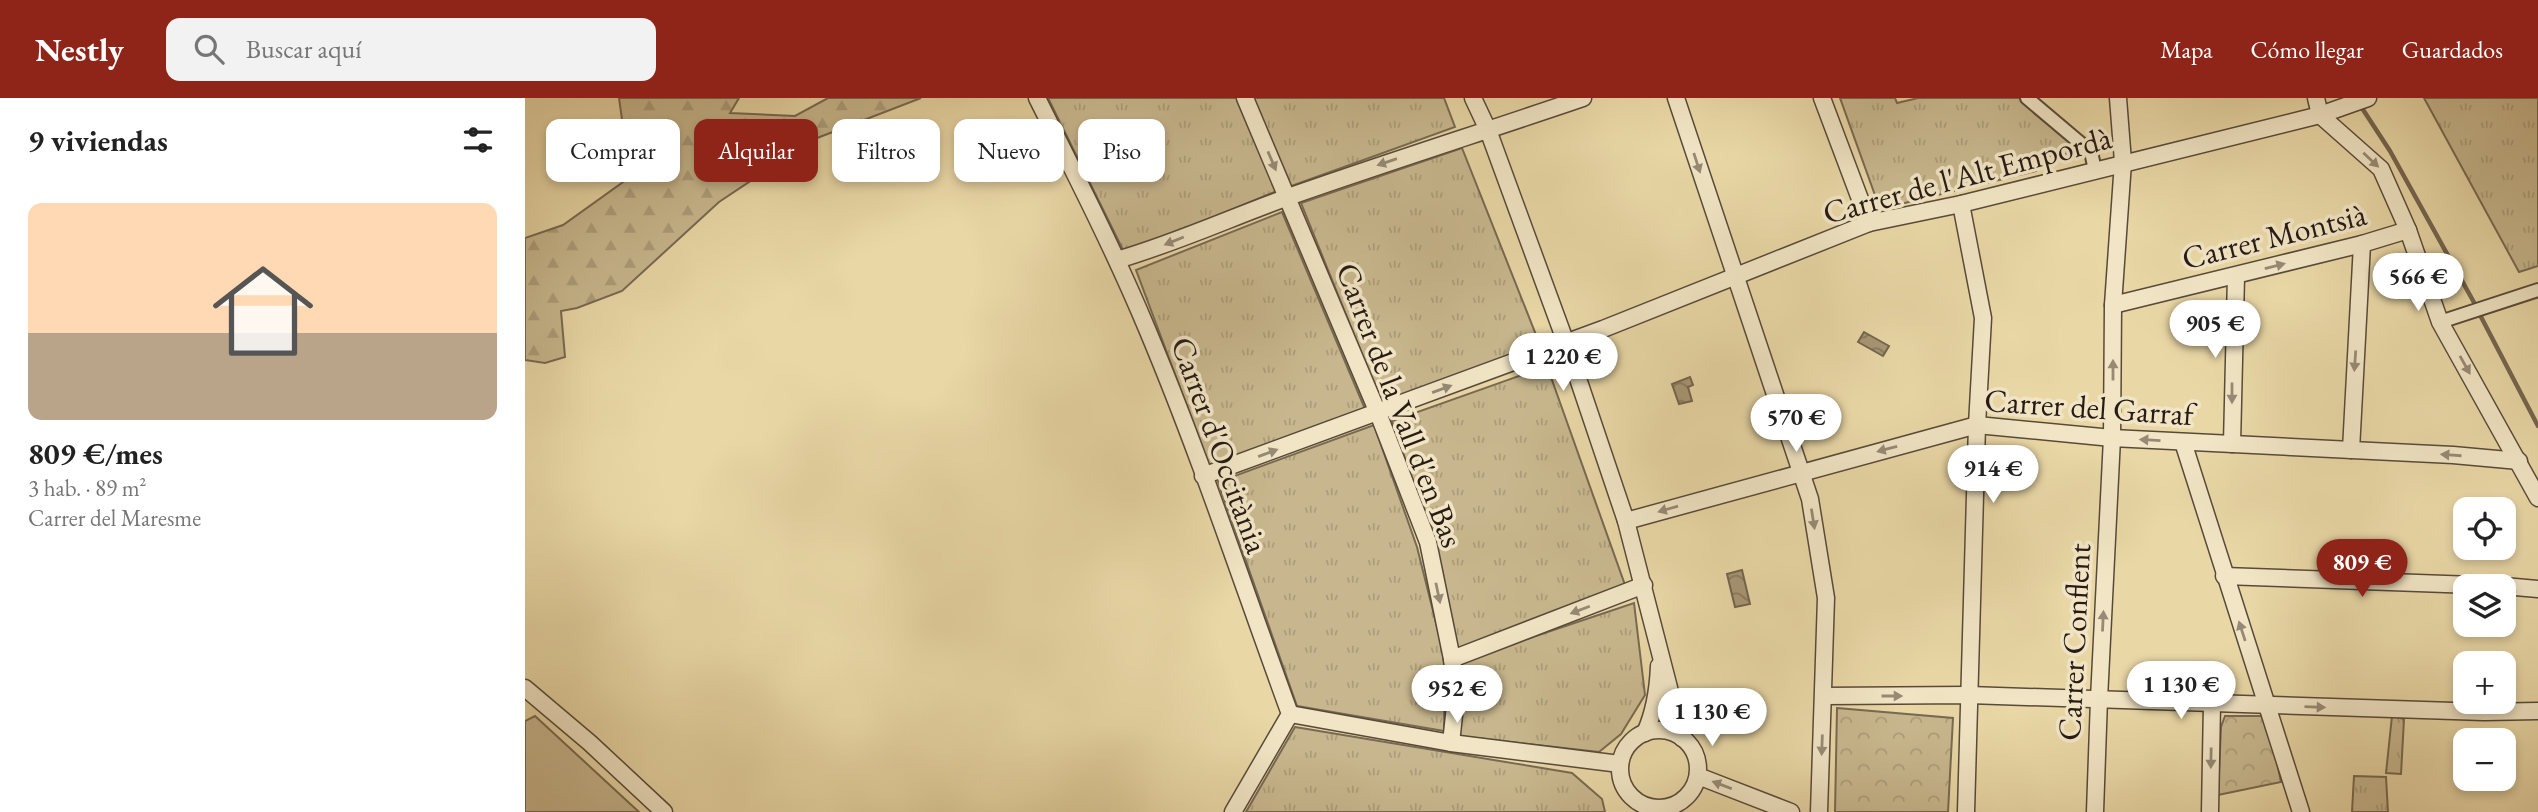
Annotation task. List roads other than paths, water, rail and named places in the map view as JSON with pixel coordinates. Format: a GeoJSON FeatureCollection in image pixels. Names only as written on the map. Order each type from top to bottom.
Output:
{"type":"FeatureCollection","features":[{"type":"Feature","properties":{"kind":"street","name":"Carrer d'Occitània"},"geometry":{"type":"LineString","coordinates":[[1037,98],[1117,260],[1147,331],[1290,714]]}},
{"type":"Feature","properties":{"kind":"street","name":"Carrer de la Vall d'en Bas"},"geometry":{"type":"LineString","coordinates":[[1245,98],[1378,413],[1428,542],[1452,659],[1456,697],[1451,743]]}},
{"type":"Feature","properties":{"kind":"street"},"geometry":{"type":"LineString","coordinates":[[1473,98],[1566,343],[1626,521],[1644,585],[1682,738],[1696,755],[1698,776],[1693,789],[1684,800],[1672,806],[1658,808],[1630,805],[1622,783],[1621,764],[1628,746],[1645,733],[1653,716],[1660,650]]}},
{"type":"Feature","properties":{"kind":"street"},"geometry":{"type":"LineString","coordinates":[[1117,260],[1153,250],[1287,197],[1583,98]]}},
{"type":"Feature","properties":{"kind":"street"},"geometry":{"type":"LineString","coordinates":[[1676,98],[1810,499],[1826,598],[1819,812]]}},
{"type":"Feature","properties":{"kind":"street"},"geometry":{"type":"LineString","coordinates":[[1822,98],[1869,223]]}},
{"type":"Feature","properties":{"kind":"street"},"geometry":{"type":"LineString","coordinates":[[2027,98],[2091,152],[2095,170]]}},
{"type":"Feature","properties":{"kind":"street","name":"Carrer Conflent"},"geometry":{"type":"LineString","coordinates":[[2095,812],[2112,438],[2113,305],[2123,162],[2118,98]]}},
{"type":"Feature","properties":{"kind":"street"},"geometry":{"type":"LineString","coordinates":[[2316,98],[2320,115],[2381,169],[2408,230],[2440,322],[2538,498]]}},
{"type":"Feature","properties":{"kind":"street","name":"Carrer de l'Alt Empordà"},"geometry":{"type":"LineString","coordinates":[[1203,476],[1566,343],[1869,223],[1961,204],[2320,115],[2368,98]]}},
{"type":"Feature","properties":{"kind":"street"},"geometry":{"type":"LineString","coordinates":[[1961,204],[1983,318],[1977,425],[1966,812]]}},
{"type":"Feature","properties":{"kind":"street","name":"Carrer Montsià"},"geometry":{"type":"LineString","coordinates":[[2113,305],[2363,244],[2408,230]]}},
{"type":"Feature","properties":{"kind":"street"},"geometry":{"type":"LineString","coordinates":[[2351,450],[2363,244]]}},
{"type":"Feature","properties":{"kind":"street"},"geometry":{"type":"LineString","coordinates":[[2232,444],[2236,276]]}},
{"type":"Feature","properties":{"kind":"street"},"geometry":{"type":"LineString","coordinates":[[2440,322],[2536,291]]}},
{"type":"Feature","properties":{"kind":"street","name":"Carrer del Garraf"},"geometry":{"type":"LineString","coordinates":[[1626,521],[1977,425],[2112,438],[2519,461]]}},
{"type":"Feature","properties":{"kind":"street"},"geometry":{"type":"LineString","coordinates":[[2183,442],[2301,812]]}},
{"type":"Feature","properties":{"kind":"street"},"geometry":{"type":"LineString","coordinates":[[2224,576],[2453,584]]}},
{"type":"Feature","properties":{"kind":"street"},"geometry":{"type":"LineString","coordinates":[[1452,659],[1644,585]]}},
{"type":"Feature","properties":{"kind":"street"},"geometry":{"type":"LineString","coordinates":[[2516,587],[2538,589]]}},
{"type":"Feature","properties":{"kind":"street"},"geometry":{"type":"LineString","coordinates":[[525,688],[590,743],[664,812]]}},
{"type":"Feature","properties":{"kind":"street"},"geometry":{"type":"LineString","coordinates":[[1824,696],[1969,695],[2211,704],[2538,711]]}},
{"type":"Feature","properties":{"kind":"street"},"geometry":{"type":"LineString","coordinates":[[2210,812],[2211,704]]}},
{"type":"Feature","properties":{"kind":"street"},"geometry":{"type":"LineString","coordinates":[[1233,812],[1290,714],[1451,743],[1621,764]]}},
{"type":"Feature","properties":{"kind":"street"},"geometry":{"type":"LineString","coordinates":[[1645,733],[1664,730],[1682,738]]}},
{"type":"Feature","properties":{"kind":"street"},"geometry":{"type":"LineString","coordinates":[[1698,776],[1791,812]]}},
{"type":"Feature","properties":{"kind":"water"},"geometry":{"type":"Polygon","coordinates":[[[1864,332],[1889,346],[1883,356],[1858,342],[1864,332]]]}},
{"type":"Feature","properties":{"kind":"water"},"geometry":{"type":"Polygon","coordinates":[[[1690,377],[1693,385],[1688,387],[1692,401],[1679,404],[1672,384],[1690,377]]]}},
{"type":"Feature","properties":{"kind":"water"},"geometry":{"type":"Polygon","coordinates":[[[1742,570],[1750,604],[1735,607],[1727,574],[1742,570]]]}},
{"type":"Feature","properties":{"kind":"waterway"},"geometry":{"type":"LineString","coordinates":[[2360,105],[2390,151],[2476,306]]}},
{"type":"Feature","properties":{"kind":"waterway"},"geometry":{"type":"LineString","coordinates":[[2479,313],[2538,426]]}}]}
